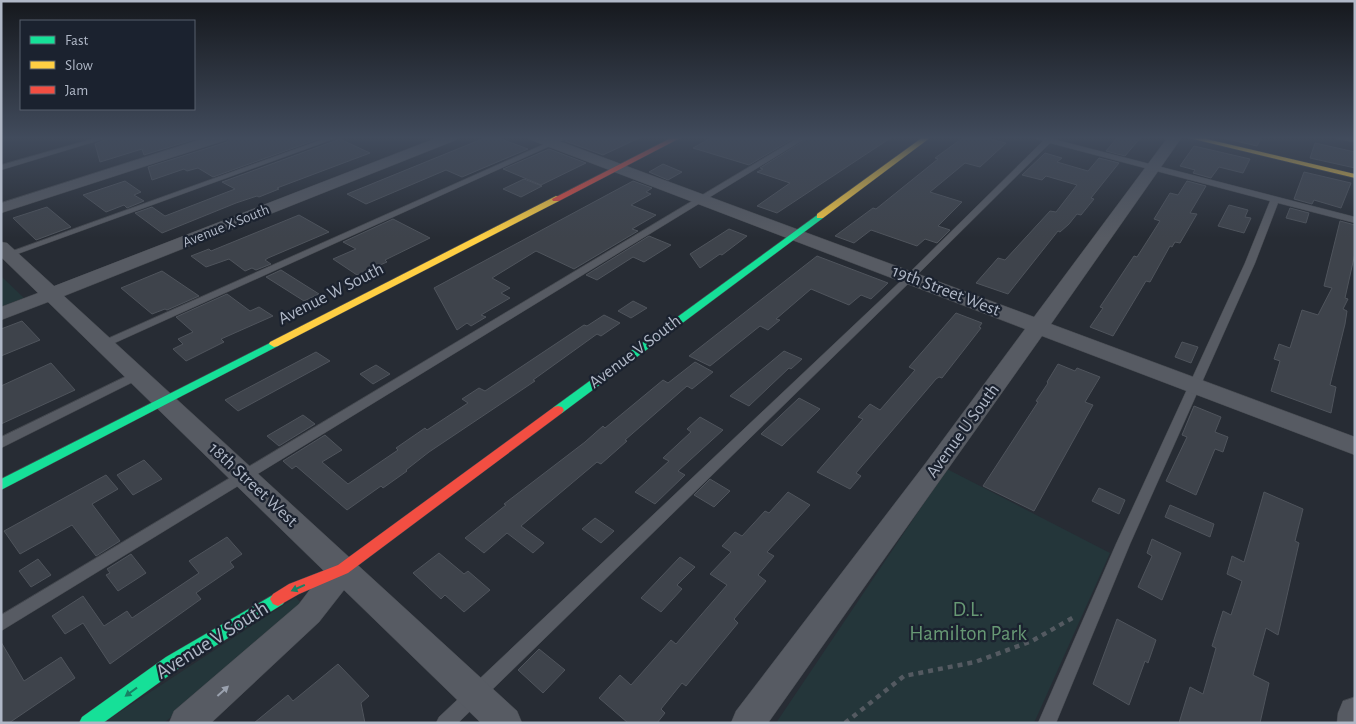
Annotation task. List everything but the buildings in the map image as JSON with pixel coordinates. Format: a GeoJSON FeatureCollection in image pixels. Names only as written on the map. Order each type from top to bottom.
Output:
{"type":"FeatureCollection","features":[{"type":"Feature","properties":{"kind":"street"},"geometry":{"type":"LineString","coordinates":[[1,208],[116,171]]}},
{"type":"Feature","properties":{"kind":"street","name":"Avenue X South"},"geometry":{"type":"LineString","coordinates":[[1,314],[365,171]]}},
{"type":"Feature","properties":{"kind":"street","name":"Avenue W South"},"geometry":{"type":"LineString","coordinates":[[1,485],[613,171]]}},
{"type":"Feature","properties":{"kind":"street","name":"19th Street West"},"geometry":{"type":"LineString","coordinates":[[625,171],[1355,446]]}},
{"type":"Feature","properties":{"kind":"street","name":"Avenue V South"},"geometry":{"type":"LineString","coordinates":[[88,723],[172,663],[294,589],[343,569],[881,171]]}},
{"type":"Feature","properties":{"kind":"street","name":"Avenue U South"},"geometry":{"type":"LineString","coordinates":[[748,723],[934,471],[1149,171]]}},
{"type":"Feature","properties":{"kind":"street"},"geometry":{"type":"LineString","coordinates":[[1333,171],[1355,176]]}},
{"type":"Feature","properties":{"kind":"street","name":"18th Street West"},"geometry":{"type":"LineString","coordinates":[[5,250],[505,723]]}},
{"type":"Feature","properties":{"kind":"street","name":"Avenue V South"},"geometry":{"type":"LineString","coordinates":[[186,723],[309,613],[343,569]]}},
{"type":"Feature","properties":{"kind":"street"},"geometry":{"type":"LineString","coordinates":[[1354,723],[1355,713]]}},
{"type":"Feature","properties":{"kind":"lane"},"geometry":{"type":"LineString","coordinates":[[5,250],[236,171]]}},
{"type":"Feature","properties":{"kind":"lane"},"geometry":{"type":"LineString","coordinates":[[104,344],[483,171]]}},
{"type":"Feature","properties":{"kind":"lane"},"geometry":{"type":"LineString","coordinates":[[1,624],[750,171]]}},
{"type":"Feature","properties":{"kind":"lane"},"geometry":{"type":"LineString","coordinates":[[445,723],[909,278],[1018,171]]}},
{"type":"Feature","properties":{"kind":"lane"},"geometry":{"type":"LineString","coordinates":[[1167,171],[1355,220]]}},
{"type":"Feature","properties":{"kind":"lane"},"geometry":{"type":"LineString","coordinates":[[1047,723],[1194,385],[1250,263],[1275,199]]}},
{"type":"Feature","properties":{"kind":"lane"},"geometry":{"type":"LineString","coordinates":[[1,443],[137,376]]}},
{"type":"Feature","properties":{"kind":"path"},"geometry":{"type":"LineString","coordinates":[[845,723],[904,676],[975,662],[1032,641],[1083,612],[1092,617]]}},
{"type":"Feature","properties":{"kind":"green space"},"geometry":{"type":"Polygon","coordinates":[[[1,276],[24,298],[1,307],[1,276]]]}},
{"type":"Feature","properties":{"kind":"green space","name":"D.L. Hamilton Park"},"geometry":{"type":"Polygon","coordinates":[[[947,469],[1110,553],[1034,723],[776,723],[947,469]]]}},
{"type":"Feature","properties":{"kind":"green space"},"geometry":{"type":"Polygon","coordinates":[[[296,597],[303,606],[164,723],[103,723],[296,597]]]}},
{"type":"Feature","properties":{"kind":"traffic: fast"},"geometry":{"type":"LineString","coordinates":[[558,410],[820,216]]}},
{"type":"Feature","properties":{"kind":"traffic: fast"},"geometry":{"type":"LineString","coordinates":[[1,485],[274,344]]}},
{"type":"Feature","properties":{"kind":"traffic: fast"},"geometry":{"type":"LineString","coordinates":[[88,723],[172,663],[278,599]]}},
{"type":"Feature","properties":{"kind":"traffic: slow"},"geometry":{"type":"LineString","coordinates":[[820,216],[881,171]]}},
{"type":"Feature","properties":{"kind":"traffic: slow"},"geometry":{"type":"LineString","coordinates":[[1333,171],[1355,176]]}},
{"type":"Feature","properties":{"kind":"traffic: slow"},"geometry":{"type":"LineString","coordinates":[[274,344],[556,199]]}},
{"type":"Feature","properties":{"kind":"traffic: jam"},"geometry":{"type":"LineString","coordinates":[[556,199],[612,171]]}},
{"type":"Feature","properties":{"kind":"traffic: jam"},"geometry":{"type":"LineString","coordinates":[[278,599],[294,589],[343,569],[558,410]]}}]}
